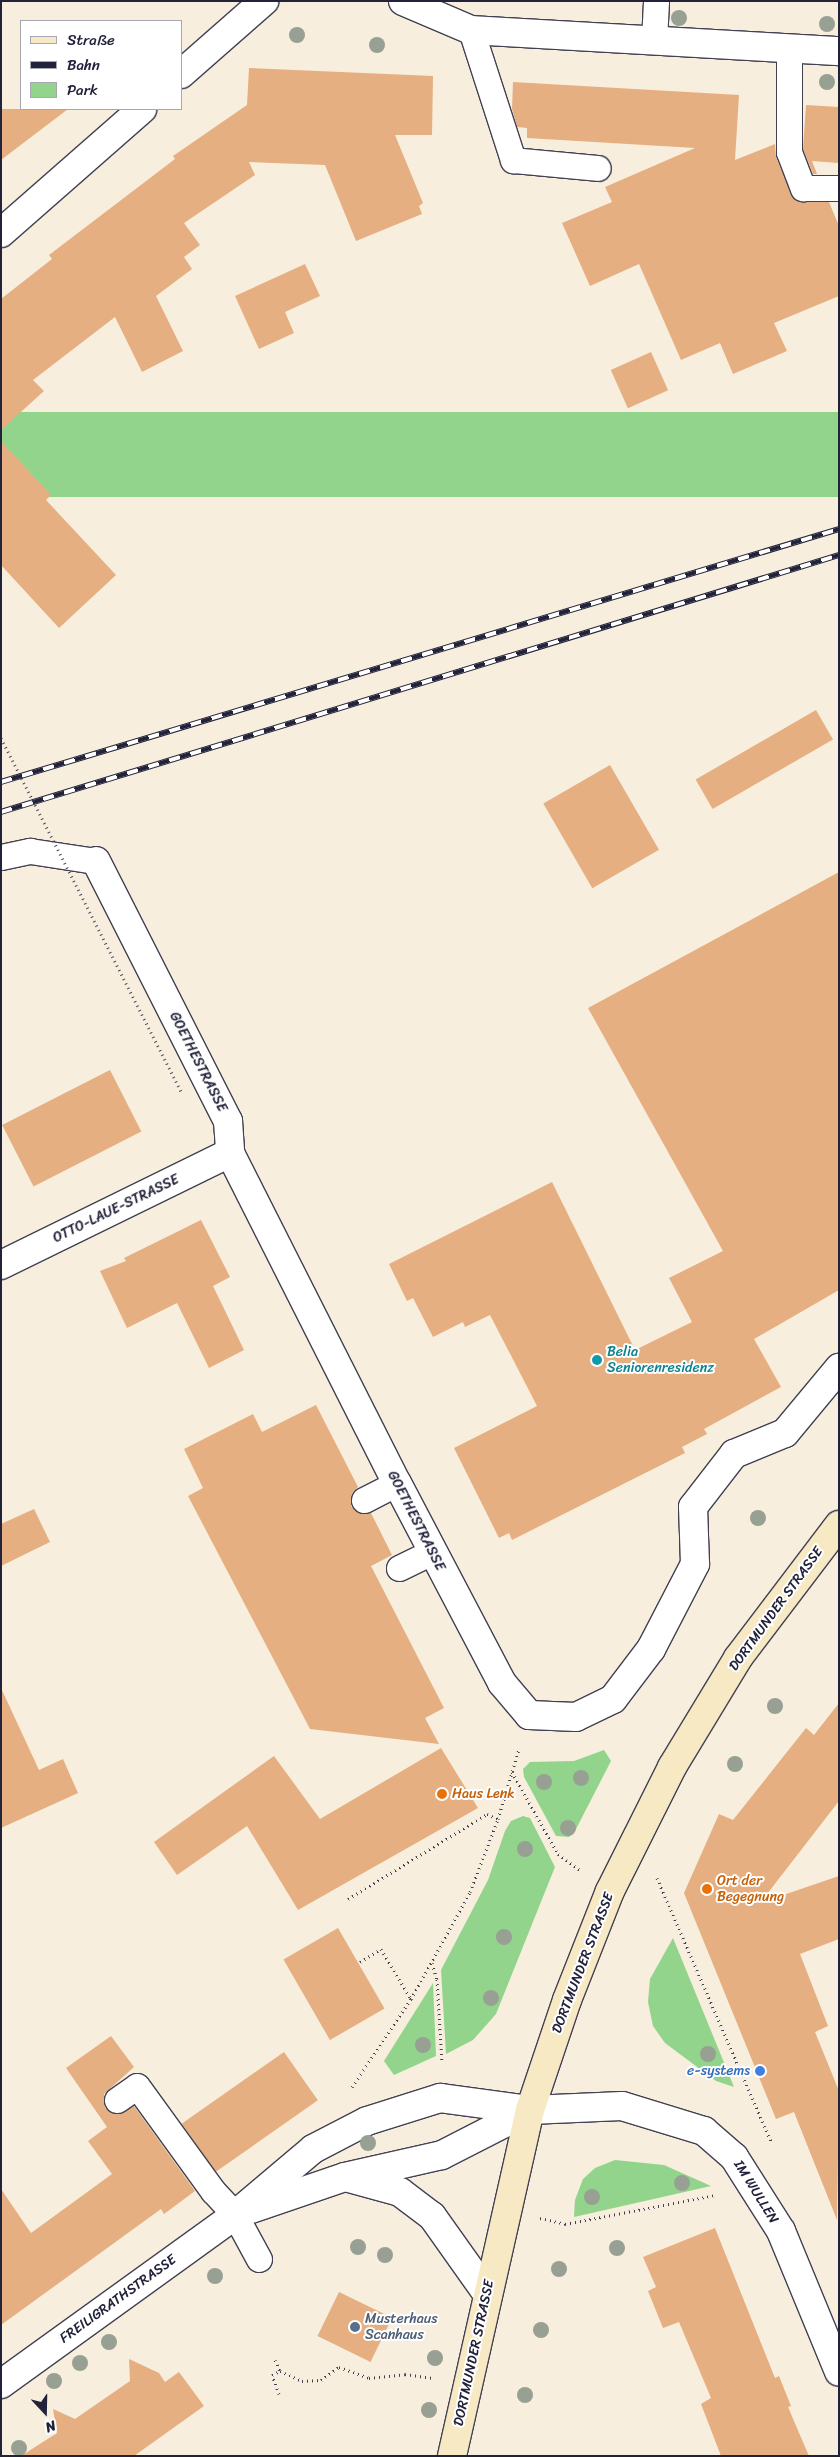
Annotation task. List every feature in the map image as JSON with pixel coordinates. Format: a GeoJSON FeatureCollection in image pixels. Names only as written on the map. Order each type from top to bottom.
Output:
{"type":"FeatureCollection","features":[{"type":"Feature","properties":{"kind":"main road","name":"DORTMUNDER STRASSE"},"geometry":{"type":"LineString","coordinates":[[452,2456],[486,2292],[530,2110],[567,2000],[610,1891],[637,1832],[672,1767],[738,1658],[839,1525]]}},
{"type":"Feature","properties":{"kind":"street"},"geometry":{"type":"LineString","coordinates":[[182,73],[264,1]]}},
{"type":"Feature","properties":{"kind":"street"},"geometry":{"type":"LineString","coordinates":[[403,1],[471,30],[839,51]]}},
{"type":"Feature","properties":{"kind":"street"},"geometry":{"type":"LineString","coordinates":[[1,233],[141,110]]}},
{"type":"Feature","properties":{"kind":"street","name":"GOETHESTRASSE"},"geometry":{"type":"LineString","coordinates":[[96,861],[228,1121],[230,1153],[397,1483],[502,1683],[529,1715]]}},
{"type":"Feature","properties":{"kind":"street","name":"OTTO-LAUE-STRASSE"},"geometry":{"type":"LineString","coordinates":[[1,1265],[230,1153]]}},
{"type":"Feature","properties":{"kind":"street"},"geometry":{"type":"LineString","coordinates":[[529,1715],[576,1717],[612,1699],[651,1648],[695,1564],[693,1507],[734,1454],[785,1433],[839,1368]]}},
{"type":"Feature","properties":{"kind":"street","name":"FREILIGRATHSTRASSE"},"geometry":{"type":"LineString","coordinates":[[1,2384],[235,2215],[312,2149],[367,2121],[440,2098],[530,2110]]}},
{"type":"Feature","properties":{"kind":"street","name":"IM WULLEN"},"geometry":{"type":"LineString","coordinates":[[530,2110],[622,2106],[704,2132],[734,2157],[781,2231],[839,2372]]}},
{"type":"Feature","properties":{"kind":"street","name":"FREILIGRATHSTRASSE"},"geometry":{"type":"LineString","coordinates":[[235,2215],[345,2177],[442,2155],[530,2110]]}},
{"type":"Feature","properties":{"kind":"street"},"geometry":{"type":"LineString","coordinates":[[345,2177],[400,2192],[432,2216],[486,2292]]}},
{"type":"Feature","properties":{"kind":"lane"},"geometry":{"type":"LineString","coordinates":[[654,41],[656,1]]}},
{"type":"Feature","properties":{"kind":"lane"},"geometry":{"type":"LineString","coordinates":[[471,30],[513,160],[598,168]]}},
{"type":"Feature","properties":{"kind":"lane"},"geometry":{"type":"LineString","coordinates":[[789,48],[789,152],[803,188],[839,188]]}},
{"type":"Feature","properties":{"kind":"lane"},"geometry":{"type":"LineString","coordinates":[[1,857],[30,852],[96,861]]}},
{"type":"Feature","properties":{"kind":"lane"},"geometry":{"type":"LineString","coordinates":[[364,1500],[397,1483]]}},
{"type":"Feature","properties":{"kind":"lane"},"geometry":{"type":"LineString","coordinates":[[399,1568],[432,1552]]}},
{"type":"Feature","properties":{"kind":"lane"},"geometry":{"type":"LineString","coordinates":[[117,2100],[137,2086],[213,2191],[235,2215],[259,2259]]}},
{"type":"Feature","properties":{"kind":"path"},"geometry":{"type":"LineString","coordinates":[[1,738],[182,1093]]}},
{"type":"Feature","properties":{"kind":"path"},"geometry":{"type":"LineString","coordinates":[[348,2093],[411,1999],[470,1892],[498,1819],[529,1715]]}},
{"type":"Feature","properties":{"kind":"path"},"geometry":{"type":"LineString","coordinates":[[512,1771],[558,1854],[610,1891]]}},
{"type":"Feature","properties":{"kind":"path"},"geometry":{"type":"LineString","coordinates":[[348,1899],[487,1814],[498,1819]]}},
{"type":"Feature","properties":{"kind":"path"},"geometry":{"type":"LineString","coordinates":[[637,1832],[771,2141]]}},
{"type":"Feature","properties":{"kind":"path"},"geometry":{"type":"LineString","coordinates":[[360,1962],[381,1949],[411,1999]]}},
{"type":"Feature","properties":{"kind":"path"},"geometry":{"type":"LineString","coordinates":[[432,1962],[437,1979],[441,2070]]}},
{"type":"Feature","properties":{"kind":"path"},"geometry":{"type":"LineString","coordinates":[[506,2210],[564,2224],[753,2188]]}},
{"type":"Feature","properties":{"kind":"path"},"geometry":{"type":"LineString","coordinates":[[275,2360],[280,2371],[293,2379],[311,2382],[321,2380],[339,2366],[369,2378],[405,2374],[468,2383]]}},
{"type":"Feature","properties":{"kind":"path"},"geometry":{"type":"LineString","coordinates":[[279,2394],[272,2375],[280,2371]]}},
{"type":"Feature","properties":{"kind":"green space"},"geometry":{"type":"Polygon","coordinates":[[[1,412],[839,412],[839,497],[1,497],[1,412]]]}},
{"type":"Feature","properties":{"kind":"green space"},"geometry":{"type":"Polygon","coordinates":[[[61,415],[93,456],[74,477],[40,437],[61,415]]]}},
{"type":"Feature","properties":{"kind":"green space"},"geometry":{"type":"Polygon","coordinates":[[[604,1750],[611,1761],[575,1831],[569,1837],[556,1836],[524,1777],[523,1769],[530,1762],[574,1761],[604,1750]]]}},
{"type":"Feature","properties":{"kind":"green space"},"geometry":{"type":"Polygon","coordinates":[[[523,1816],[530,1818],[555,1867],[496,2014],[473,2040],[446,2054],[441,1970],[488,1880],[505,1831],[511,1821],[523,1816]]]}},
{"type":"Feature","properties":{"kind":"green space"},"geometry":{"type":"Polygon","coordinates":[[[673,1938],[734,2087],[716,2081],[665,2043],[653,2026],[648,2002],[650,1979],[673,1938]]]}},
{"type":"Feature","properties":{"kind":"green space"},"geometry":{"type":"Polygon","coordinates":[[[433,1983],[436,2056],[394,2075],[384,2061],[433,1983]]]}},
{"type":"Feature","properties":{"kind":"green space"},"geometry":{"type":"Polygon","coordinates":[[[615,2160],[664,2165],[711,2186],[574,2217],[575,2200],[583,2179],[595,2168],[615,2160]]]}},
{"type":"Feature","properties":{"kind":"building"},"geometry":{"type":"Polygon","coordinates":[[[249,68],[433,76],[432,135],[395,135],[423,203],[419,206],[422,214],[356,241],[325,165],[249,162],[255,175],[184,223],[200,245],[184,257],[192,269],[156,296],[183,351],[142,372],[115,317],[33,380],[44,391],[1,430],[1,299],[52,259],[49,255],[175,159],[173,156],[247,105],[249,68]]]}},
{"type":"Feature","properties":{"kind":"building"},"geometry":{"type":"Polygon","coordinates":[[[513,82],[739,95],[735,160],[775,144],[776,157],[794,199],[829,202],[839,226],[839,296],[774,323],[787,351],[733,374],[720,343],[681,360],[639,264],[590,286],[562,223],[612,202],[605,187],[695,148],[527,138],[527,128],[517,127],[512,109],[513,82]]]}},
{"type":"Feature","properties":{"kind":"building"},"geometry":{"type":"Polygon","coordinates":[[[806,105],[839,107],[839,163],[812,161],[817,174],[813,174],[803,149],[806,105]]]}},
{"type":"Feature","properties":{"kind":"building"},"geometry":{"type":"Polygon","coordinates":[[[1,109],[67,110],[1,160],[1,109]]]}},
{"type":"Feature","properties":{"kind":"building"},"geometry":{"type":"Polygon","coordinates":[[[305,264],[320,296],[285,312],[294,333],[259,349],[235,296],[305,264]]]}},
{"type":"Feature","properties":{"kind":"building"},"geometry":{"type":"Polygon","coordinates":[[[651,352],[668,390],[628,408],[611,370],[651,352]]]}},
{"type":"Feature","properties":{"kind":"building"},"geometry":{"type":"Polygon","coordinates":[[[1,441],[51,495],[46,500],[116,575],[59,628],[1,565],[1,441]]]}},
{"type":"Feature","properties":{"kind":"building"},"geometry":{"type":"Polygon","coordinates":[[[816,710],[833,739],[713,809],[696,780],[816,710]]]}},
{"type":"Feature","properties":{"kind":"building"},"geometry":{"type":"Polygon","coordinates":[[[610,765],[659,850],[592,888],[543,804],[610,765]]]}},
{"type":"Feature","properties":{"kind":"building"},"geometry":{"type":"Polygon","coordinates":[[[839,872],[839,1290],[754,1339],[781,1387],[704,1429],[707,1434],[682,1447],[685,1453],[512,1540],[509,1533],[499,1538],[454,1448],[537,1406],[490,1315],[465,1327],[463,1322],[433,1337],[413,1298],[407,1301],[389,1264],[552,1182],[635,1350],[692,1322],[669,1278],[723,1251],[588,1008],[839,872]]]}},
{"type":"Feature","properties":{"kind":"building"},"geometry":{"type":"Polygon","coordinates":[[[110,1070],[141,1131],[34,1186],[2,1125],[110,1070]]]}},
{"type":"Feature","properties":{"kind":"building"},"geometry":{"type":"Polygon","coordinates":[[[201,1220],[230,1277],[213,1286],[244,1350],[209,1368],[177,1303],[127,1328],[100,1271],[126,1261],[124,1258],[201,1220]]]}},
{"type":"Feature","properties":{"kind":"building"},"geometry":{"type":"Polygon","coordinates":[[[316,1405],[358,1487],[352,1493],[351,1506],[357,1512],[371,1513],[392,1555],[371,1566],[444,1708],[425,1718],[439,1744],[310,1729],[188,1496],[203,1488],[184,1449],[253,1414],[262,1432],[316,1405]]]}},
{"type":"Feature","properties":{"kind":"building"},"geometry":{"type":"Polygon","coordinates":[[[34,1509],[50,1542],[1,1566],[1,1524],[34,1509]]]}},
{"type":"Feature","properties":{"kind":"building"},"geometry":{"type":"Polygon","coordinates":[[[1,1688],[39,1770],[63,1759],[78,1793],[1,1828],[1,1688]]]}},
{"type":"Feature","properties":{"kind":"building"},"geometry":{"type":"Polygon","coordinates":[[[839,1703],[839,1801],[760,1903],[839,1876],[839,1939],[800,1954],[828,2026],[815,2032],[839,2091],[837,2220],[794,2112],[776,2119],[684,1893],[719,1814],[733,1820],[806,1728],[814,1735],[839,1703]]]}},
{"type":"Feature","properties":{"kind":"building"},"geometry":{"type":"Polygon","coordinates":[[[441,1748],[478,1808],[298,1910],[247,1826],[177,1875],[154,1842],[274,1756],[320,1819],[441,1748]]]}},
{"type":"Feature","properties":{"kind":"building"},"geometry":{"type":"Polygon","coordinates":[[[338,1928],[384,2009],[330,2040],[283,1960],[338,1928]]]}},
{"type":"Feature","properties":{"kind":"building"},"geometry":{"type":"Polygon","coordinates":[[[111,2036],[134,2067],[104,2094],[105,2108],[118,2114],[134,2106],[195,2191],[164,2214],[161,2209],[1,2325],[1,2189],[31,2233],[112,2174],[88,2141],[107,2127],[66,2068],[111,2036]]]}},
{"type":"Feature","properties":{"kind":"building"},"geometry":{"type":"Polygon","coordinates":[[[284,2052],[318,2100],[215,2172],[182,2124],[284,2052]]]}},
{"type":"Feature","properties":{"kind":"building"},"geometry":{"type":"Polygon","coordinates":[[[715,2228],[775,2378],[779,2376],[791,2406],[788,2407],[809,2456],[721,2456],[701,2404],[711,2398],[679,2322],[663,2328],[648,2291],[656,2287],[643,2257],[715,2228]]]}},
{"type":"Feature","properties":{"kind":"building","name":"Musterhaus Scanhaus"},"geometry":{"type":"Polygon","coordinates":[[[339,2292],[392,2318],[371,2362],[318,2336],[339,2292]]]}},
{"type":"Feature","properties":{"kind":"building"},"geometry":{"type":"Polygon","coordinates":[[[129,2359],[159,2373],[165,2382],[179,2372],[204,2406],[134,2456],[21,2456],[57,2433],[53,2409],[75,2419],[130,2381],[129,2359]]]}},
{"type":"Feature","properties":{"kind":"railway"},"geometry":{"type":"LineString","coordinates":[[1,782],[839,529]]}},
{"type":"Feature","properties":{"kind":"railway"},"geometry":{"type":"LineString","coordinates":[[1,812],[839,555]]}},
{"type":"Feature","properties":{"kind":"place","name":"Belia Seniorenresidenz"},"geometry":{"type":"Point","coordinates":[597,1360]}},
{"type":"Feature","properties":{"kind":"place","name":"Haus Lenk"},"geometry":{"type":"Point","coordinates":[442,1794]}},
{"type":"Feature","properties":{"kind":"place","name":"Ort der Begegnung"},"geometry":{"type":"Point","coordinates":[707,1889]}},
{"type":"Feature","properties":{"kind":"place","name":"e-systems"},"geometry":{"type":"Point","coordinates":[760,2071]}},
{"type":"Feature","properties":{"kind":"place","name":"Musterhaus Scanhaus"},"geometry":{"type":"Point","coordinates":[355,2327]}}]}
